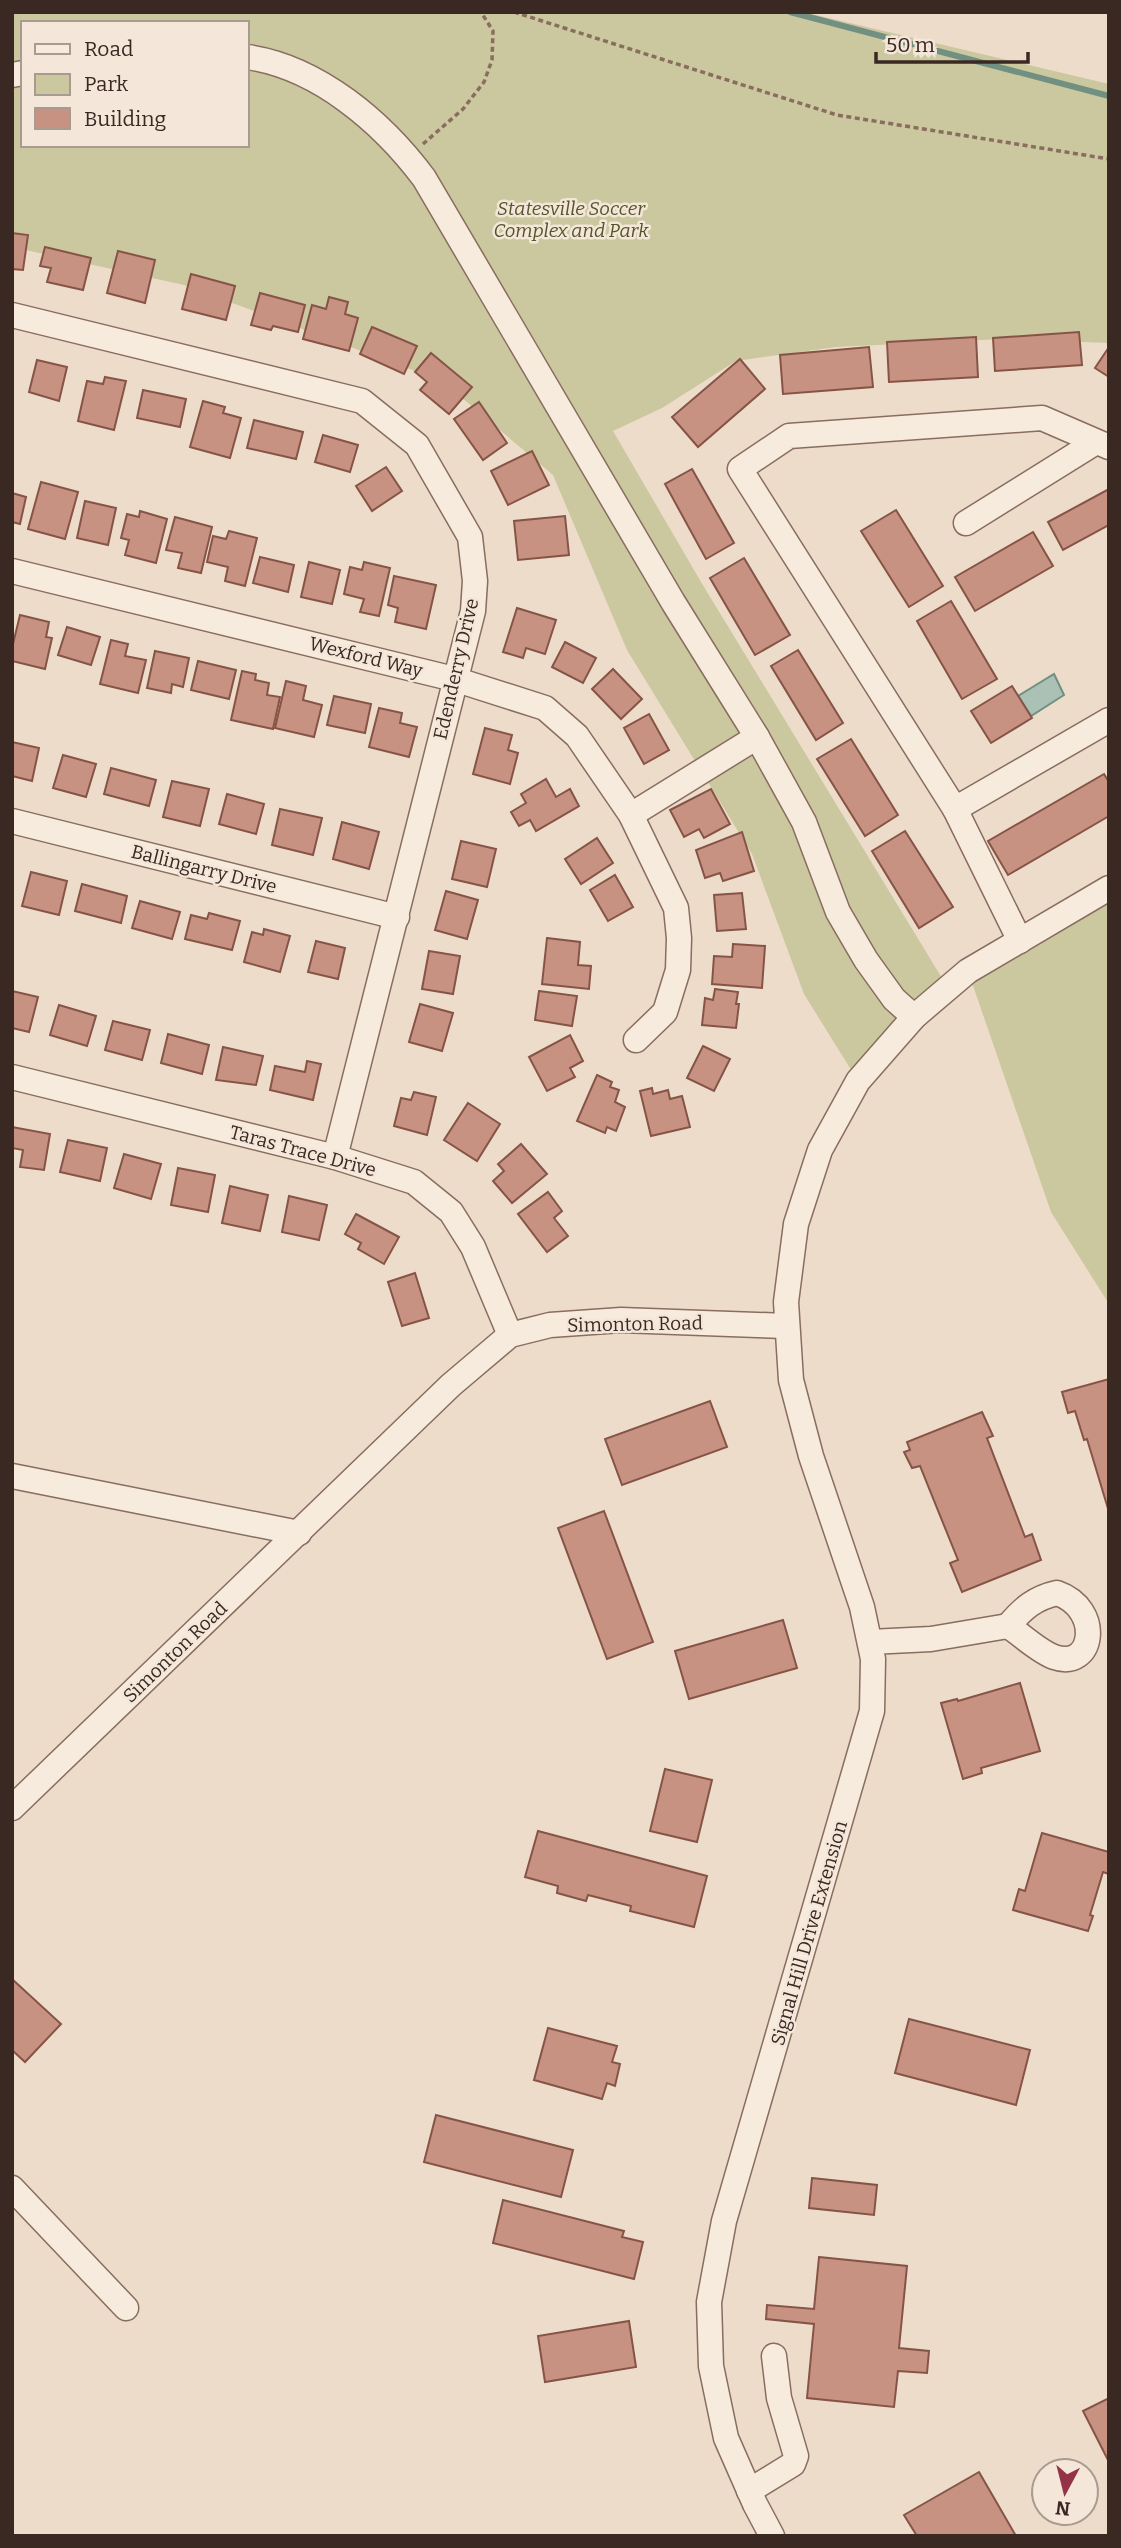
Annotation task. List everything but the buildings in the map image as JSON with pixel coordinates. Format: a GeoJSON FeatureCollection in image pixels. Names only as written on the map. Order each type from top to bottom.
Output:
{"type":"FeatureCollection","features":[{"type":"Feature","properties":{"kind":"street"},"geometry":{"type":"LineString","coordinates":[[248,57],[280,66],[332,91],[383,131],[424,178],[673,601],[757,737],[804,822],[843,922],[866,961],[894,999],[914,1017]]}},
{"type":"Feature","properties":{"kind":"street","name":"Edenderry Drive"},"geometry":{"type":"LineString","coordinates":[[12,315],[362,401],[417,445],[470,537],[475,581],[473,611],[335,1157]]}},
{"type":"Feature","properties":{"kind":"street"},"geometry":{"type":"LineString","coordinates":[[1020,941],[955,809],[740,469],[789,436],[1042,418],[1102,444]]}},
{"type":"Feature","properties":{"kind":"street"},"geometry":{"type":"LineString","coordinates":[[966,523],[1102,444]]}},
{"type":"Feature","properties":{"kind":"street","name":"Wexford Way"},"geometry":{"type":"LineString","coordinates":[[12,571],[454,679],[544,708],[578,736],[631,815],[676,908],[678,970],[665,1012],[636,1040]]}},
{"type":"Feature","properties":{"kind":"street"},"geometry":{"type":"LineString","coordinates":[[955,809],[1109,720]]}},
{"type":"Feature","properties":{"kind":"street"},"geometry":{"type":"LineString","coordinates":[[631,815],[757,737]]}},
{"type":"Feature","properties":{"kind":"street","name":"Ballingarry Drive"},"geometry":{"type":"LineString","coordinates":[[12,821],[397,918]]}},
{"type":"Feature","properties":{"kind":"street"},"geometry":{"type":"LineString","coordinates":[[786,1326],[786,1302],[796,1224],[820,1150],[858,1082],[914,1017],[968,971],[1109,888]]}},
{"type":"Feature","properties":{"kind":"street","name":"Taras Trace Drive"},"geometry":{"type":"LineString","coordinates":[[12,1077],[335,1157],[414,1182],[451,1212],[473,1247],[510,1335]]}},
{"type":"Feature","properties":{"kind":"street","name":"Simonton Road"},"geometry":{"type":"LineString","coordinates":[[12,1808],[451,1385],[510,1335],[550,1325],[621,1320],[786,1326]]}},
{"type":"Feature","properties":{"kind":"street","name":"Signal Hill Drive Extension"},"geometry":{"type":"LineString","coordinates":[[772,2536],[726,2438],[711,2366],[709,2302],[724,2221],[872,1712],[873,1659],[862,1607],[810,1456],[791,1380],[786,1326]]}},
{"type":"Feature","properties":{"kind":"street"},"geometry":{"type":"LineString","coordinates":[[12,1476],[299,1533]]}},
{"type":"Feature","properties":{"kind":"street"},"geometry":{"type":"LineString","coordinates":[[870,1642],[931,1639],[1008,1626]]}},
{"type":"Feature","properties":{"kind":"street"},"geometry":{"type":"LineString","coordinates":[[12,2188],[126,2308]]}},
{"type":"Feature","properties":{"kind":"street"},"geometry":{"type":"LineString","coordinates":[[749,2491],[793,2465],[796,2456],[779,2398],[775,2356]]}},
{"type":"Feature","properties":{"kind":"path"},"geometry":{"type":"LineString","coordinates":[[408,157],[463,109],[485,82],[492,60],[493,31],[481,12]]}},
{"type":"Feature","properties":{"kind":"path"},"geometry":{"type":"LineString","coordinates":[[514,12],[837,116],[1109,159]]}},
{"type":"Feature","properties":{"kind":"green space","name":"Statesville Soccer Complex and Park"},"geometry":{"type":"Polygon","coordinates":[[[12,12],[803,12],[1109,84],[1109,343],[1003,339],[836,347],[736,361],[662,408],[613,431],[701,582],[948,988],[858,1081],[804,994],[752,854],[627,650],[553,475],[442,381],[184,285],[12,247],[12,12]]]}},
{"type":"Feature","properties":{"kind":"green space"},"geometry":{"type":"Polygon","coordinates":[[[1109,884],[1109,1304],[1051,1212],[968,971],[1109,884]]]}},
{"type":"Feature","properties":{"kind":"shaded area"},"geometry":{"type":"Polygon","coordinates":[[[1054,674],[1064,695],[1031,716],[1018,696],[1054,674]]]}},
{"type":"Feature","properties":{"kind":"waterway"},"geometry":{"type":"LineString","coordinates":[[790,12],[1109,96]]}}]}
